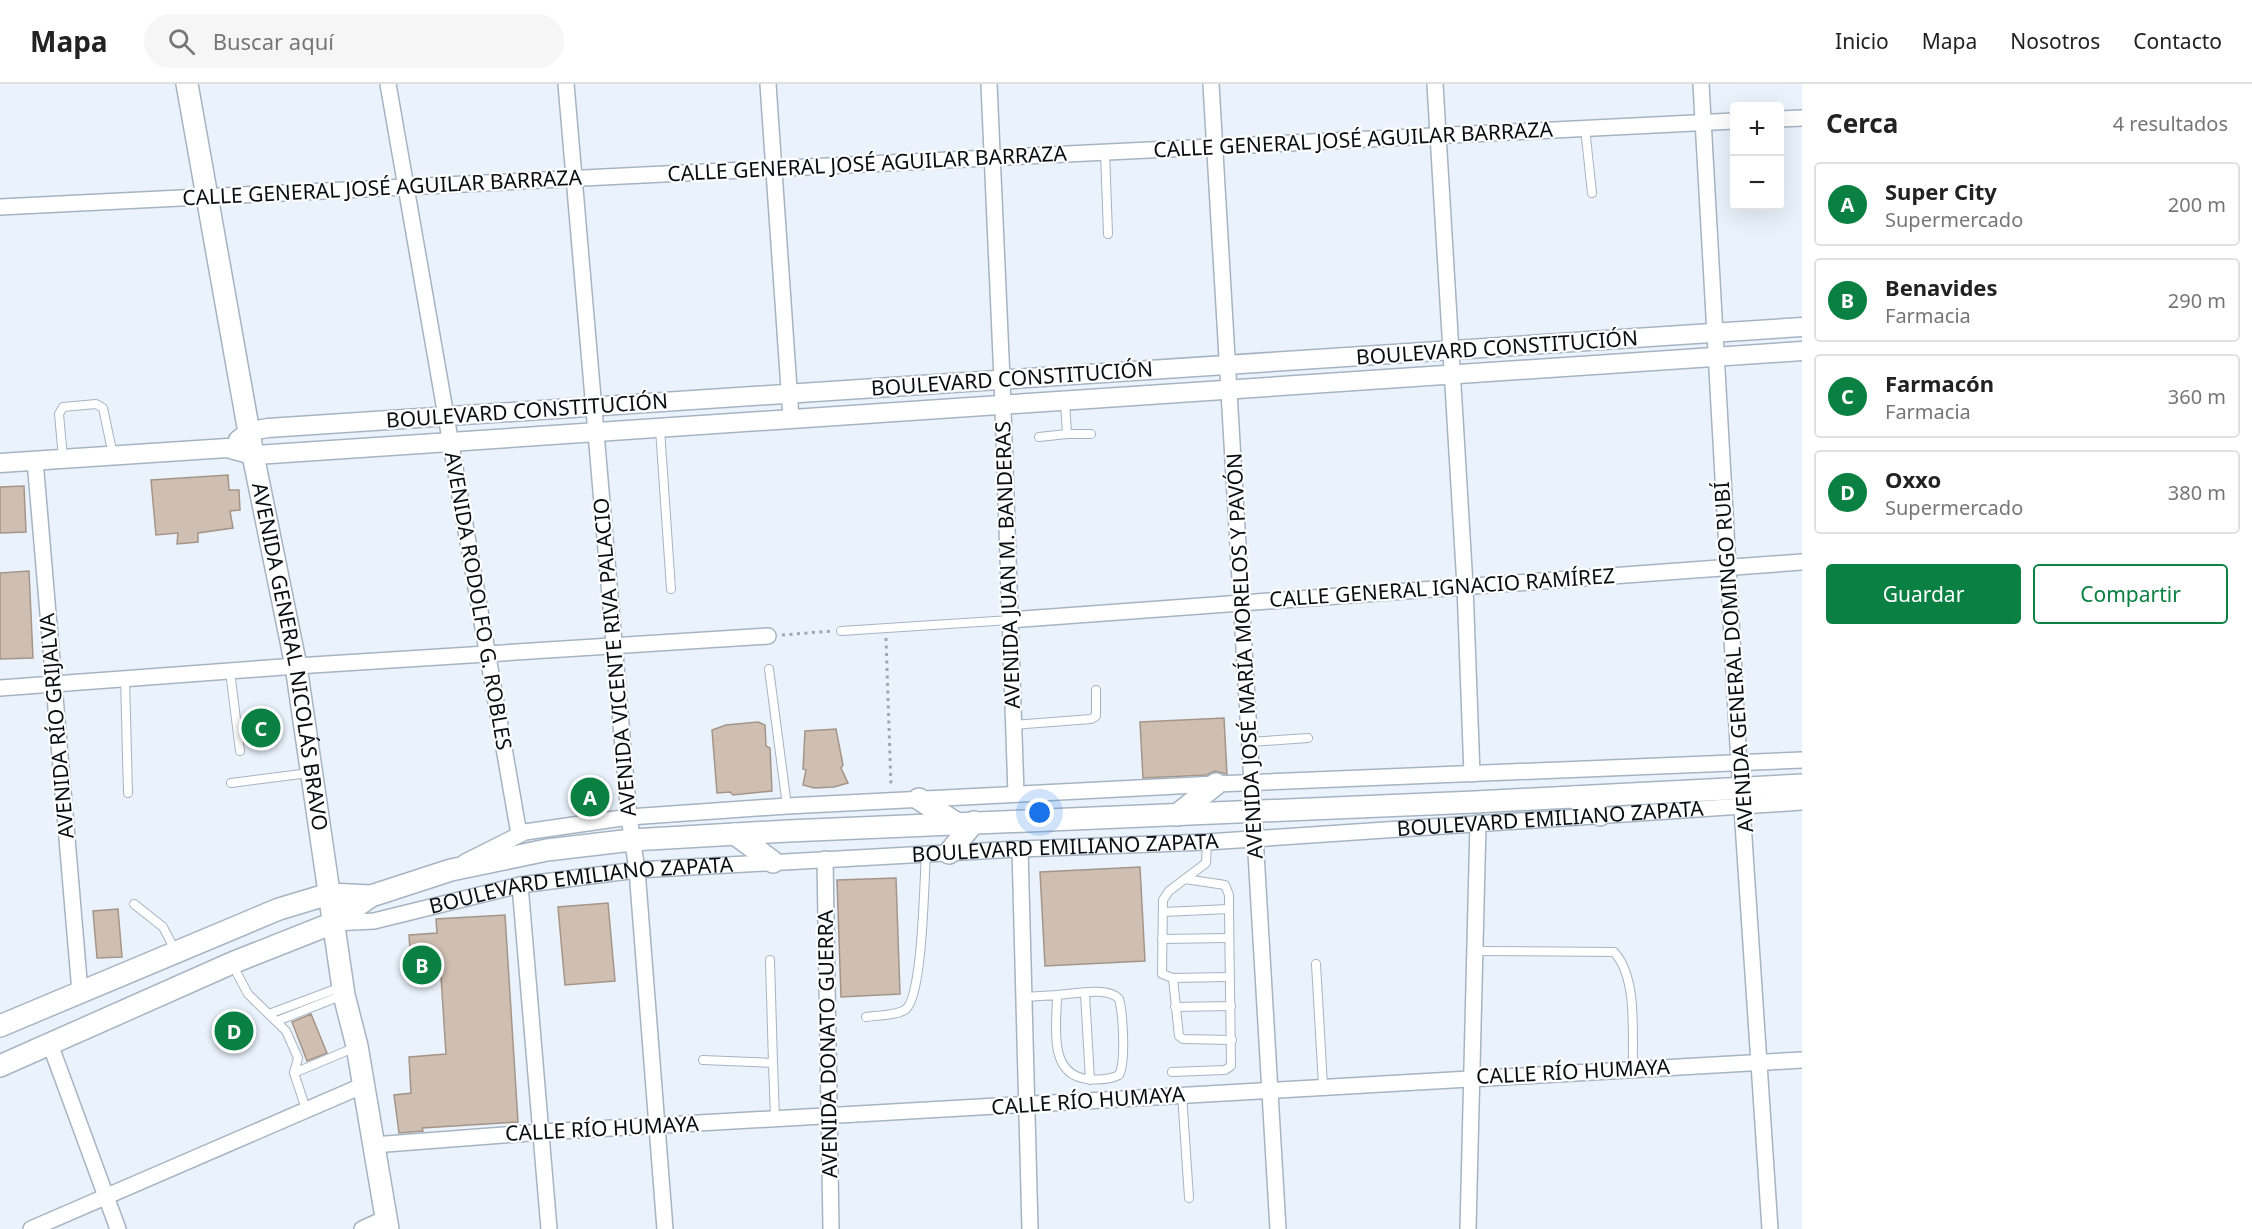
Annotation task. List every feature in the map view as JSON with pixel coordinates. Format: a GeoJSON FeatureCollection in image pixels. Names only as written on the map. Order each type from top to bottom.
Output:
{"type":"FeatureCollection","features":[{"type":"Feature","properties":{"kind":"main road","name":"AVENIDA GENERAL NICOLÁS BRAVO"},"geometry":{"type":"LineString","coordinates":[[188,84],[253,455],[296,666],[344,991],[357,1046],[387,1224]]}},
{"type":"Feature","properties":{"kind":"main road"},"geometry":{"type":"LineString","coordinates":[[1177,815],[1216,784]]}},
{"type":"Feature","properties":{"kind":"main road","name":"BOULEVARD EMILIANO ZAPATA"},"geometry":{"type":"LineString","coordinates":[[0,1066],[232,963],[333,923],[371,896],[451,870],[547,850],[632,840],[965,822],[1574,797],[1742,797],[1802,784]]}},
{"type":"Feature","properties":{"kind":"main road"},"geometry":{"type":"LineString","coordinates":[[1574,797],[1600,815]]}},
{"type":"Feature","properties":{"kind":"main road"},"geometry":{"type":"LineString","coordinates":[[919,799],[965,822],[949,852]]}},
{"type":"Feature","properties":{"kind":"main road"},"geometry":{"type":"LineString","coordinates":[[735,834],[773,862]]}},
{"type":"Feature","properties":{"kind":"main road","name":"BOULEVARD EMILIANO ZAPATA"},"geometry":{"type":"LineString","coordinates":[[0,1026],[175,950],[279,909],[329,894],[371,896]]}},
{"type":"Feature","properties":{"kind":"street","name":"AVENIDA RODOLFO G. ROBLES"},"geometry":{"type":"LineString","coordinates":[[388,84],[408,187],[444,417],[519,834]]}},
{"type":"Feature","properties":{"kind":"street","name":"AVENIDA VICENTE RIVA PALACIO"},"geometry":{"type":"LineString","coordinates":[[566,84],[629,817],[637,870],[665,1229]]}},
{"type":"Feature","properties":{"kind":"street"},"geometry":{"type":"LineString","coordinates":[[768,84],[791,418]]}},
{"type":"Feature","properties":{"kind":"street","name":"AVENIDA JUAN M. BANDERAS"},"geometry":{"type":"LineString","coordinates":[[989,84],[1003,404],[1016,794]]}},
{"type":"Feature","properties":{"kind":"street","name":"AVENIDA JOSÉ MARÍA MORELOS Y PAVÓN"},"geometry":{"type":"LineString","coordinates":[[1211,84],[1278,1229]]}},
{"type":"Feature","properties":{"kind":"street"},"geometry":{"type":"LineString","coordinates":[[1435,84],[1465,586],[1472,774]]}},
{"type":"Feature","properties":{"kind":"street","name":"AVENIDA GENERAL DOMINGO RUBÍ"},"geometry":{"type":"LineString","coordinates":[[1701,84],[1739,763],[1770,1229]]}},
{"type":"Feature","properties":{"kind":"street"},"geometry":{"type":"LineString","coordinates":[[1784,119],[1802,118]]}},
{"type":"Feature","properties":{"kind":"street","name":"CALLE GENERAL JOSÉ AGUILAR BARRAZA"},"geometry":{"type":"LineString","coordinates":[[0,207],[1730,121]]}},
{"type":"Feature","properties":{"kind":"street","name":"BOULEVARD CONSTITUCIÓN"},"geometry":{"type":"LineString","coordinates":[[250,431],[1802,327]]}},
{"type":"Feature","properties":{"kind":"street","name":"BOULEVARD CONSTITUCIÓN"},"geometry":{"type":"LineString","coordinates":[[0,463],[227,448],[253,455],[1802,351]]}},
{"type":"Feature","properties":{"kind":"street"},"geometry":{"type":"LineString","coordinates":[[227,448],[250,431]]}},
{"type":"Feature","properties":{"kind":"street","name":"AVENIDA RÍO GRIJALVA"},"geometry":{"type":"LineString","coordinates":[[35,460],[52,685],[80,992]]}},
{"type":"Feature","properties":{"kind":"street","name":"CALLE GENERAL IGNACIO RAMÍREZ"},"geometry":{"type":"LineString","coordinates":[[1010,620],[1802,562]]}},
{"type":"Feature","properties":{"kind":"street"},"geometry":{"type":"LineString","coordinates":[[0,688],[488,653],[768,636]]}},
{"type":"Feature","properties":{"kind":"street","name":"BOULEVARD EMILIANO ZAPATA"},"geometry":{"type":"LineString","coordinates":[[451,870],[519,834],[629,817],[787,806],[1252,782],[1802,760]]}},
{"type":"Feature","properties":{"kind":"street","name":"BOULEVARD EMILIANO ZAPATA"},"geometry":{"type":"LineString","coordinates":[[333,923],[374,921],[520,885],[637,870],[949,852],[1207,842],[1600,815],[1742,797],[1802,802]]}},
{"type":"Feature","properties":{"kind":"street"},"geometry":{"type":"LineString","coordinates":[[1468,1229],[1478,823]]}},
{"type":"Feature","properties":{"kind":"street"},"geometry":{"type":"LineString","coordinates":[[1020,849],[1030,1229]]}},
{"type":"Feature","properties":{"kind":"street","name":"AVENIDA DONATO GUERRA"},"geometry":{"type":"LineString","coordinates":[[825,859],[831,1229]]}},
{"type":"Feature","properties":{"kind":"street"},"geometry":{"type":"LineString","coordinates":[[520,885],[549,1229]]}},
{"type":"Feature","properties":{"kind":"street"},"geometry":{"type":"LineString","coordinates":[[50,1044],[118,1229]]}},
{"type":"Feature","properties":{"kind":"street","name":"CALLE RÍO HUMAYA"},"geometry":{"type":"LineString","coordinates":[[374,1145],[542,1132],[1028,1105],[1270,1088],[1802,1060]]}},
{"type":"Feature","properties":{"kind":"street"},"geometry":{"type":"LineString","coordinates":[[31,1229],[364,1085]]}},
{"type":"Feature","properties":{"kind":"street"},"geometry":{"type":"LineString","coordinates":[[362,1229],[387,1224]]}},
{"type":"Feature","properties":{"kind":"lane"},"geometry":{"type":"LineString","coordinates":[[1584,128],[1592,193]]}},
{"type":"Feature","properties":{"kind":"lane"},"geometry":{"type":"LineString","coordinates":[[1105,152],[1108,234]]}},
{"type":"Feature","properties":{"kind":"lane"},"geometry":{"type":"LineString","coordinates":[[1065,400],[1067,434]]}},
{"type":"Feature","properties":{"kind":"lane"},"geometry":{"type":"LineString","coordinates":[[63,458],[59,414],[63,407],[96,404],[103,408],[113,455]]}},
{"type":"Feature","properties":{"kind":"lane"},"geometry":{"type":"LineString","coordinates":[[660,428],[671,590]]}},
{"type":"Feature","properties":{"kind":"lane"},"geometry":{"type":"LineString","coordinates":[[1039,436],[1091,434]]}},
{"type":"Feature","properties":{"kind":"lane"},"geometry":{"type":"LineString","coordinates":[[842,631],[1010,620]]}},
{"type":"Feature","properties":{"kind":"lane"},"geometry":{"type":"LineString","coordinates":[[770,669],[787,806]]}},
{"type":"Feature","properties":{"kind":"lane"},"geometry":{"type":"LineString","coordinates":[[230,671],[240,751]]}},
{"type":"Feature","properties":{"kind":"lane"},"geometry":{"type":"LineString","coordinates":[[125,678],[128,793]]}},
{"type":"Feature","properties":{"kind":"lane"},"geometry":{"type":"LineString","coordinates":[[1013,725],[1091,719],[1096,716],[1096,690]]}},
{"type":"Feature","properties":{"kind":"lane"},"geometry":{"type":"LineString","coordinates":[[1250,742],[1308,738]]}},
{"type":"Feature","properties":{"kind":"lane"},"geometry":{"type":"LineString","coordinates":[[231,783],[313,772]]}},
{"type":"Feature","properties":{"kind":"lane"},"geometry":{"type":"LineString","coordinates":[[1207,842],[1206,863],[1165,896],[1162,974],[1173,978],[1229,977]]}},
{"type":"Feature","properties":{"kind":"lane"},"geometry":{"type":"LineString","coordinates":[[866,1017],[900,1012],[911,1002],[916,985],[921,939],[926,854]]}},
{"type":"Feature","properties":{"kind":"lane"},"geometry":{"type":"LineString","coordinates":[[1172,1072],[1228,1069],[1231,1066],[1229,895],[1226,885],[1185,879]]}},
{"type":"Feature","properties":{"kind":"lane"},"geometry":{"type":"LineString","coordinates":[[134,904],[163,927],[175,950]]}},
{"type":"Feature","properties":{"kind":"lane"},"geometry":{"type":"LineString","coordinates":[[1163,912],[1228,909]]}},
{"type":"Feature","properties":{"kind":"lane"},"geometry":{"type":"LineString","coordinates":[[1162,939],[1228,938]]}},
{"type":"Feature","properties":{"kind":"lane"},"geometry":{"type":"LineString","coordinates":[[1476,951],[1614,952],[1622,961],[1629,977],[1634,1069]]}},
{"type":"Feature","properties":{"kind":"lane"},"geometry":{"type":"LineString","coordinates":[[770,960],[776,1119]]}},
{"type":"Feature","properties":{"kind":"lane"},"geometry":{"type":"LineString","coordinates":[[232,963],[244,989],[286,1030],[298,1058],[294,1073],[306,1109]]}},
{"type":"Feature","properties":{"kind":"lane"},"geometry":{"type":"LineString","coordinates":[[1316,964],[1323,1085]]}},
{"type":"Feature","properties":{"kind":"lane"},"geometry":{"type":"LineString","coordinates":[[1173,978],[1178,1031],[1183,1039],[1232,1040]]}},
{"type":"Feature","properties":{"kind":"lane"},"geometry":{"type":"LineString","coordinates":[[269,1014],[344,991]]}},
{"type":"Feature","properties":{"kind":"lane"},"geometry":{"type":"LineString","coordinates":[[278,1021],[344,991]]}},
{"type":"Feature","properties":{"kind":"lane"},"geometry":{"type":"LineString","coordinates":[[1024,997],[1057,995],[1113,993],[1121,1005],[1122,1070],[1114,1078],[1090,1080],[1074,1077],[1060,1062],[1057,995]]}},
{"type":"Feature","properties":{"kind":"lane"},"geometry":{"type":"LineString","coordinates":[[1085,994],[1090,1080]]}},
{"type":"Feature","properties":{"kind":"lane"},"geometry":{"type":"LineString","coordinates":[[1175,1007],[1231,1006]]}},
{"type":"Feature","properties":{"kind":"lane"},"geometry":{"type":"LineString","coordinates":[[294,1073],[357,1046]]}},
{"type":"Feature","properties":{"kind":"lane"},"geometry":{"type":"LineString","coordinates":[[703,1060],[773,1063]]}},
{"type":"Feature","properties":{"kind":"lane"},"geometry":{"type":"LineString","coordinates":[[1182,1094],[1189,1198]]}},
{"type":"Feature","properties":{"kind":"path"},"geometry":{"type":"LineString","coordinates":[[886,628],[892,801]]}},
{"type":"Feature","properties":{"kind":"path"},"geometry":{"type":"LineString","coordinates":[[768,636],[842,631]]}},
{"type":"Feature","properties":{"kind":"building"},"geometry":{"type":"Polygon","coordinates":[[[228,475],[229,490],[239,490],[240,510],[230,511],[233,528],[198,533],[198,542],[177,544],[178,533],[156,535],[151,480],[228,475]]]}},
{"type":"Feature","properties":{"kind":"building"},"geometry":{"type":"Polygon","coordinates":[[[24,486],[26,532],[0,533],[0,487],[24,486]]]}},
{"type":"Feature","properties":{"kind":"building"},"geometry":{"type":"Polygon","coordinates":[[[29,571],[33,658],[0,659],[0,573],[29,571]]]}},
{"type":"Feature","properties":{"kind":"building"},"geometry":{"type":"Polygon","coordinates":[[[1224,718],[1227,774],[1215,771],[1207,775],[1143,778],[1140,722],[1224,718]]]}},
{"type":"Feature","properties":{"kind":"building"},"geometry":{"type":"Polygon","coordinates":[[[758,722],[765,725],[766,746],[770,748],[772,791],[733,795],[730,792],[717,793],[712,730],[726,725],[758,722]]]}},
{"type":"Feature","properties":{"kind":"building"},"geometry":{"type":"Polygon","coordinates":[[[836,729],[843,765],[841,768],[848,783],[834,787],[814,788],[803,785],[806,770],[803,769],[805,731],[836,729]]]}},
{"type":"Feature","properties":{"kind":"building"},"geometry":{"type":"Polygon","coordinates":[[[1140,867],[1145,961],[1045,966],[1040,872],[1140,867]]]}},
{"type":"Feature","properties":{"kind":"building"},"geometry":{"type":"Polygon","coordinates":[[[896,878],[900,994],[841,997],[837,880],[896,878]]]}},
{"type":"Feature","properties":{"kind":"building"},"geometry":{"type":"Polygon","coordinates":[[[608,903],[615,981],[565,985],[558,907],[608,903]]]}},
{"type":"Feature","properties":{"kind":"building"},"geometry":{"type":"Polygon","coordinates":[[[118,909],[122,957],[97,958],[93,911],[118,909]]]}},
{"type":"Feature","properties":{"kind":"building"},"geometry":{"type":"Polygon","coordinates":[[[505,915],[518,1122],[422,1128],[423,1131],[399,1133],[394,1095],[411,1093],[409,1057],[446,1054],[441,977],[412,978],[409,935],[437,933],[436,919],[505,915]]]}},
{"type":"Feature","properties":{"kind":"building"},"geometry":{"type":"Polygon","coordinates":[[[311,1014],[327,1053],[307,1061],[292,1022],[311,1014]]]}},
{"type":"Feature","properties":{"kind":"place","name":"Farmacón"},"geometry":{"type":"Point","coordinates":[261,728]}},
{"type":"Feature","properties":{"kind":"place","name":"Super City"},"geometry":{"type":"Point","coordinates":[590,797]}},
{"type":"Feature","properties":{"kind":"place","name":"Benavides"},"geometry":{"type":"Point","coordinates":[422,965]}},
{"type":"Feature","properties":{"kind":"place","name":"Oxxo"},"geometry":{"type":"Point","coordinates":[234,1031]}}]}
